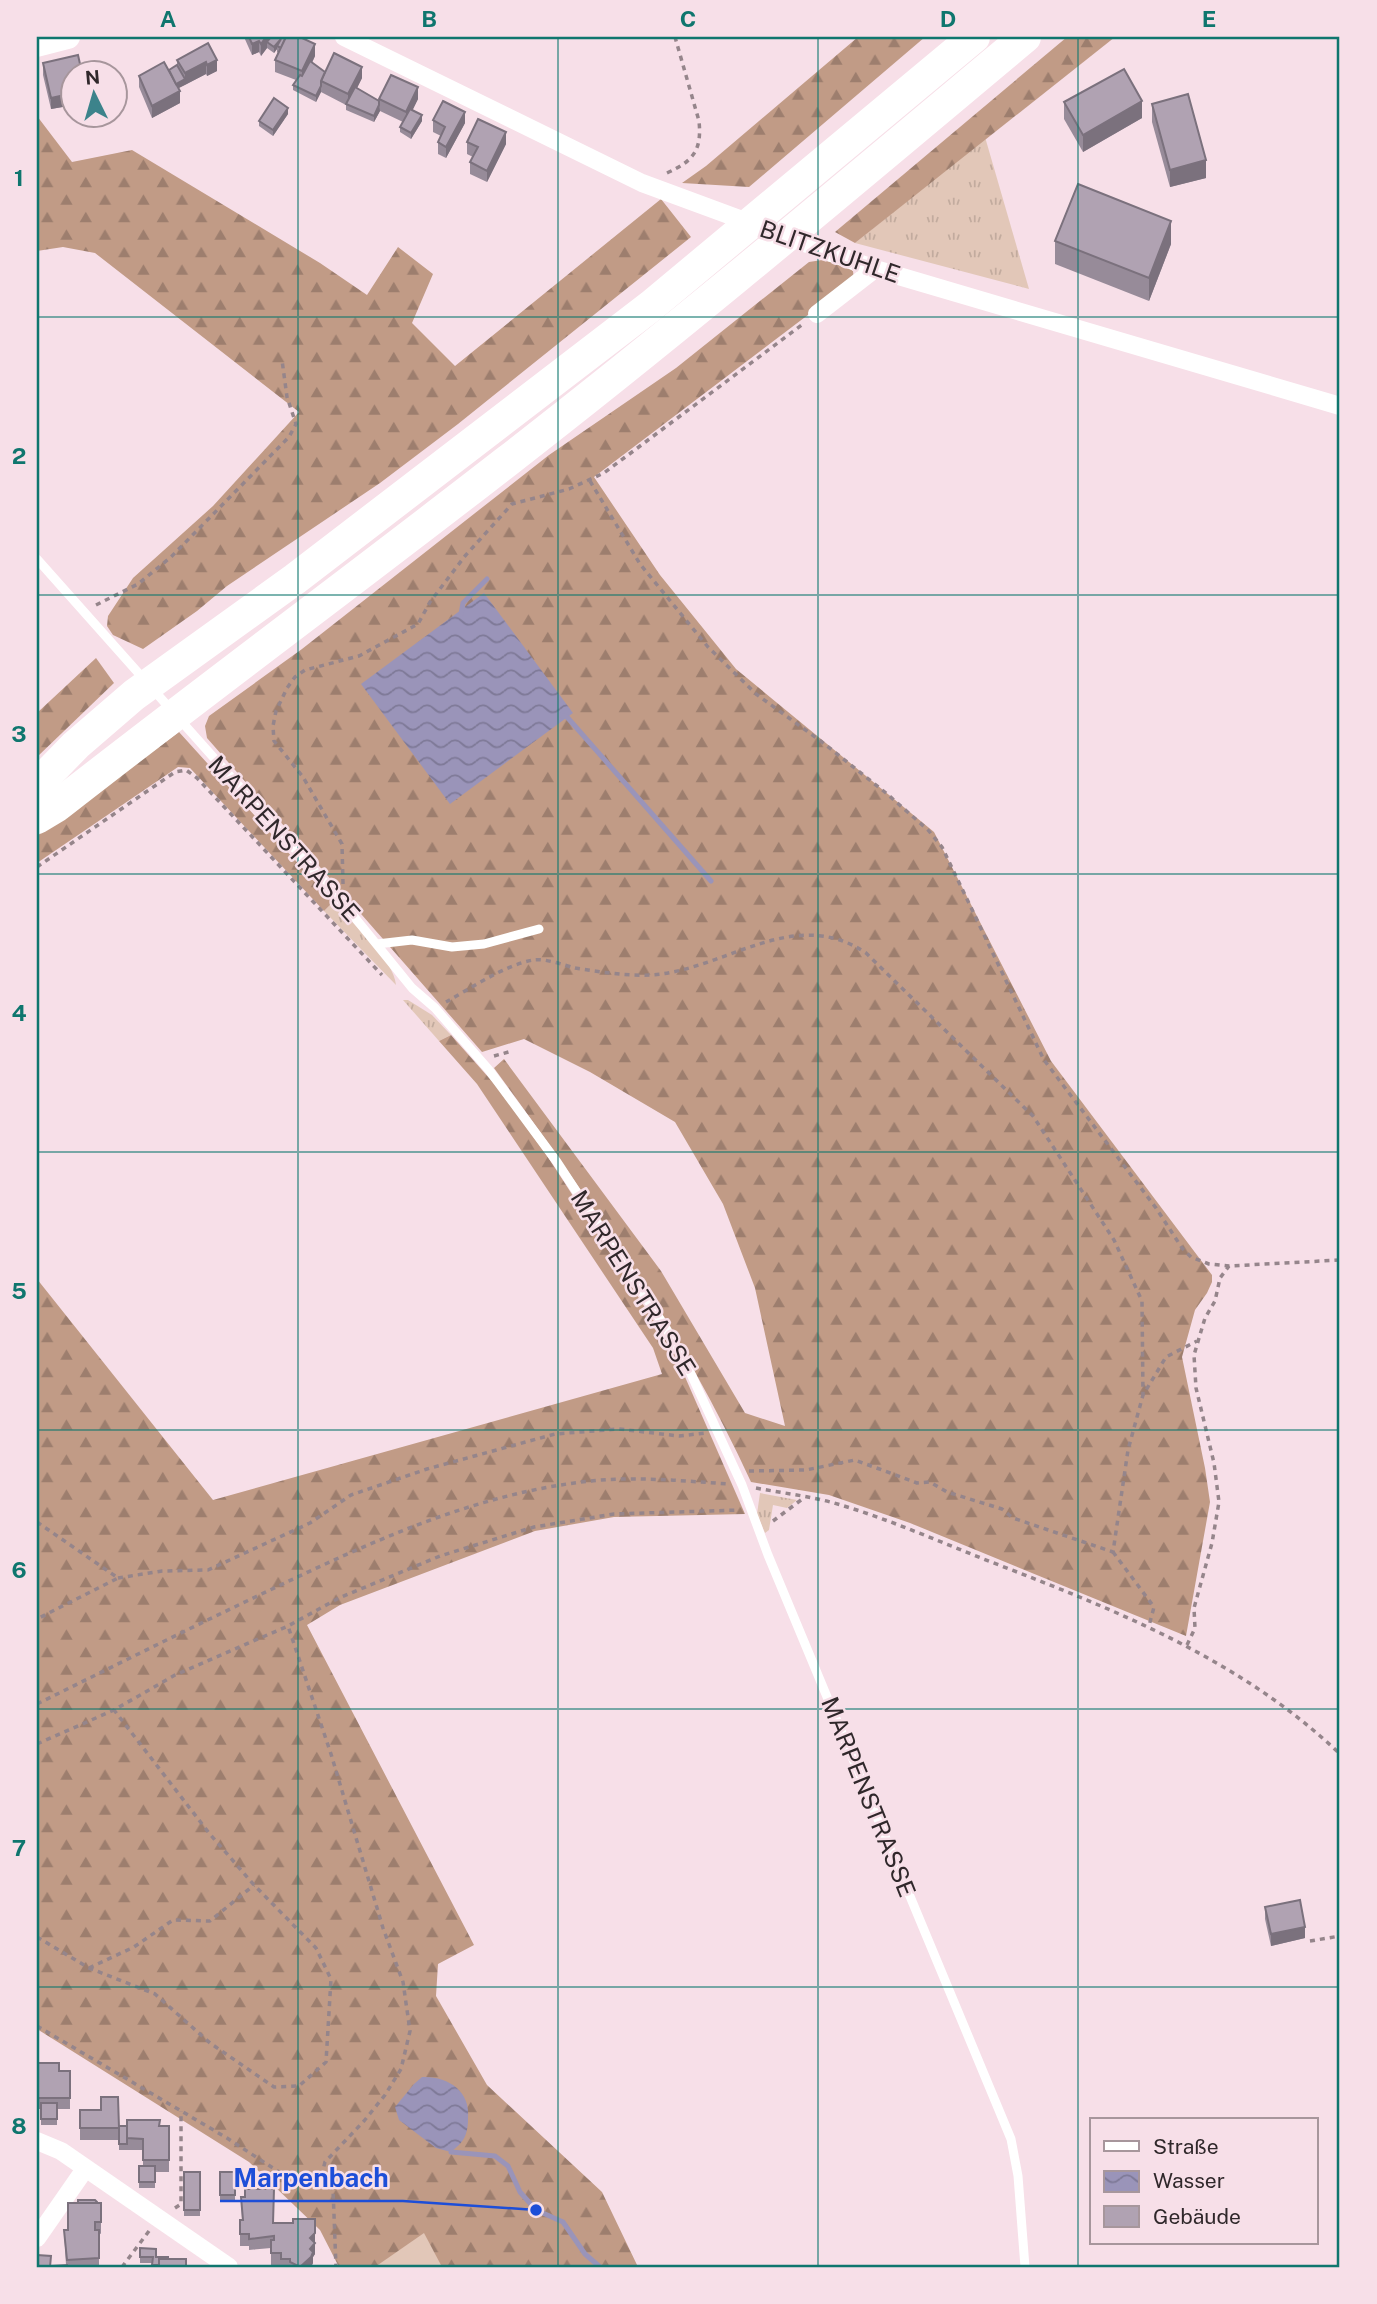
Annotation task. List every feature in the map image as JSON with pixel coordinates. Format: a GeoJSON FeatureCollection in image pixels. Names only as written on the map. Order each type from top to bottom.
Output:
{"type":"FeatureCollection","features":[{"type":"Feature","properties":{"kind":"highway"},"geometry":{"type":"LineString","coordinates":[[37,785],[75,744],[134,695],[296,579],[651,306],[974,37]]}},
{"type":"Feature","properties":{"kind":"highway"},"geometry":{"type":"LineString","coordinates":[[37,818],[57,806],[202,692],[508,461],[756,262],[1025,37]]}},
{"type":"Feature","properties":{"kind":"street"},"geometry":{"type":"LineString","coordinates":[[37,45],[68,37]]}},
{"type":"Feature","properties":{"kind":"street","name":"BLITZKUHLE"},"geometry":{"type":"LineString","coordinates":[[344,37],[642,183],[684,200],[874,269],[1340,406]]}},
{"type":"Feature","properties":{"kind":"street"},"geometry":{"type":"LineString","coordinates":[[817,314],[874,269]]}},
{"type":"Feature","properties":{"kind":"street"},"geometry":{"type":"LineString","coordinates":[[37,2141],[61,2151],[229,2267]]}},
{"type":"Feature","properties":{"kind":"street"},"geometry":{"type":"LineString","coordinates":[[37,2238],[85,2169]]}},
{"type":"Feature","properties":{"kind":"lane","name":"MARPENSTRASSE"},"geometry":{"type":"LineString","coordinates":[[37,559],[343,903],[412,988],[435,1008],[482,1062],[557,1162],[666,1328],[685,1361],[743,1485],[896,1865],[1011,2139],[1018,2176],[1025,2267]]}},
{"type":"Feature","properties":{"kind":"lane"},"geometry":{"type":"LineString","coordinates":[[377,944],[412,940],[452,947],[484,944],[539,929]]}},
{"type":"Feature","properties":{"kind":"path"},"geometry":{"type":"LineString","coordinates":[[642,183],[690,160],[699,146],[699,121],[675,37]]}},
{"type":"Feature","properties":{"kind":"path"},"geometry":{"type":"LineString","coordinates":[[343,903],[342,844],[303,777],[274,741],[276,711],[295,677],[306,670],[359,656],[418,624],[430,602],[465,556],[512,504],[590,481],[817,314]]}},
{"type":"Feature","properties":{"kind":"path"},"geometry":{"type":"LineString","coordinates":[[84,610],[138,584],[172,556],[289,437],[296,425],[287,397],[282,360]]}},
{"type":"Feature","properties":{"kind":"path"},"geometry":{"type":"LineString","coordinates":[[590,481],[640,564],[708,647],[756,694],[822,742],[928,830],[942,847],[1044,1060],[1156,1208],[1182,1248],[1191,1257],[1209,1264],[1229,1266],[1340,1260]]}},
{"type":"Feature","properties":{"kind":"path"},"geometry":{"type":"LineString","coordinates":[[37,867],[175,772],[186,770],[197,778],[388,981]]}},
{"type":"Feature","properties":{"kind":"path"},"geometry":{"type":"LineString","coordinates":[[435,1008],[481,982],[535,960],[607,974],[651,975],[687,968],[772,939],[809,933],[834,936],[866,953],[1033,1116],[1114,1240],[1142,1301],[1143,1395],[1128,1450],[1114,1552]]}},
{"type":"Feature","properties":{"kind":"path"},"geometry":{"type":"LineString","coordinates":[[482,1062],[500,1053],[512,1051]]}},
{"type":"Feature","properties":{"kind":"path"},"geometry":{"type":"LineString","coordinates":[[1186,1645],[1195,1628],[1194,1608],[1212,1543],[1219,1502],[1214,1463],[1196,1388],[1194,1355],[1205,1318],[1215,1301],[1220,1278],[1229,1266]]}},
{"type":"Feature","properties":{"kind":"path"},"geometry":{"type":"LineString","coordinates":[[1143,1395],[1166,1357],[1197,1341]]}},
{"type":"Feature","properties":{"kind":"path"},"geometry":{"type":"LineString","coordinates":[[37,1619],[118,1578],[162,1571],[208,1570],[310,1523],[351,1495],[427,1469],[555,1434],[619,1429],[679,1436],[708,1433],[719,1435]]}},
{"type":"Feature","properties":{"kind":"path"},"geometry":{"type":"LineString","coordinates":[[737,1473],[806,1470],[855,1460],[917,1483],[930,1482],[947,1492],[1002,1509],[1013,1518],[1114,1552],[1154,1607],[1149,1626]]}},
{"type":"Feature","properties":{"kind":"path"},"geometry":{"type":"LineString","coordinates":[[37,1704],[327,1563],[430,1519],[503,1497],[601,1480],[677,1480],[743,1485],[834,1503],[1038,1580],[1149,1626],[1246,1678],[1314,1729],[1340,1754]]}},
{"type":"Feature","properties":{"kind":"path"},"geometry":{"type":"LineString","coordinates":[[773,1521],[805,1496]]}},
{"type":"Feature","properties":{"kind":"path"},"geometry":{"type":"LineString","coordinates":[[37,1744],[114,1710],[175,1675],[288,1626],[340,1598],[440,1556],[534,1527],[614,1514],[752,1510]]}},
{"type":"Feature","properties":{"kind":"path"},"geometry":{"type":"LineString","coordinates":[[37,1522],[118,1578]]}},
{"type":"Feature","properties":{"kind":"path"},"geometry":{"type":"LineString","coordinates":[[288,1626],[402,1982],[410,2031],[401,2069],[378,2103],[325,2162],[320,2181]]}},
{"type":"Feature","properties":{"kind":"path"},"geometry":{"type":"LineString","coordinates":[[37,1937],[89,1968],[155,1994],[210,2043],[274,2087],[299,2086],[326,2062],[331,1979],[316,1948],[254,1885],[209,1833],[114,1710]]}},
{"type":"Feature","properties":{"kind":"path"},"geometry":{"type":"LineString","coordinates":[[89,1968],[134,1947],[173,1920],[210,1921],[254,1885]]}},
{"type":"Feature","properties":{"kind":"path"},"geometry":{"type":"LineString","coordinates":[[1310,1941],[1340,1936]]}},
{"type":"Feature","properties":{"kind":"path"},"geometry":{"type":"LineString","coordinates":[[37,2026],[227,2138],[282,2174],[320,2181],[333,2189],[336,2267]]}},
{"type":"Feature","properties":{"kind":"path"},"geometry":{"type":"LineString","coordinates":[[122,2267],[158,2219],[181,2204],[181,2112]]}},
{"type":"Feature","properties":{"kind":"green space"},"geometry":{"type":"Polygon","coordinates":[[[858,37],[925,37],[749,187],[682,183],[706,166],[858,37]]]}},
{"type":"Feature","properties":{"kind":"green space"},"geometry":{"type":"Polygon","coordinates":[[[1067,37],[1115,37],[855,243],[835,232],[1067,37]]]}},
{"type":"Feature","properties":{"kind":"green space"},"geometry":{"type":"Polygon","coordinates":[[[37,116],[72,162],[132,150],[320,263],[367,295],[398,247],[433,274],[412,323],[455,366],[661,199],[691,237],[458,424],[380,483],[227,586],[143,649],[113,635],[107,626],[108,616],[133,578],[213,506],[299,412],[95,253],[63,247],[37,251],[37,116]]]}},
{"type":"Feature","properties":{"kind":"green space"},"geometry":{"type":"Polygon","coordinates":[[[985,137],[1029,289],[855,243],[985,137]]]}},
{"type":"Feature","properties":{"kind":"green space"},"geometry":{"type":"Polygon","coordinates":[[[822,260],[846,266],[853,271],[854,280],[594,477],[660,575],[736,669],[934,832],[1051,1061],[1212,1275],[1207,1293],[1195,1310],[1182,1357],[1210,1502],[1186,1636],[910,1523],[829,1495],[751,1482],[696,1373],[633,1269],[494,1068],[504,1059],[661,1271],[745,1413],[785,1426],[755,1288],[723,1204],[675,1122],[590,1072],[524,1039],[482,1052],[207,738],[205,726],[209,716],[302,649],[549,455],[676,368],[809,262],[822,260]]]}},
{"type":"Feature","properties":{"kind":"green space"},"geometry":{"type":"Polygon","coordinates":[[[96,658],[114,683],[37,757],[37,713],[96,658]]]}},
{"type":"Feature","properties":{"kind":"green space"},"geometry":{"type":"Polygon","coordinates":[[[179,732],[333,902],[324,911],[190,768],[178,767],[37,863],[37,836],[179,732]]]}},
{"type":"Feature","properties":{"kind":"green space"},"geometry":{"type":"Polygon","coordinates":[[[333,902],[380,953],[388,964],[396,985],[324,911],[333,902]]]}},
{"type":"Feature","properties":{"kind":"green space"},"geometry":{"type":"Polygon","coordinates":[[[403,1000],[408,1000],[432,1015],[451,1035],[439,1041],[403,1000]]]}},
{"type":"Feature","properties":{"kind":"green space"},"geometry":{"type":"Polygon","coordinates":[[[451,1035],[497,1087],[546,1154],[675,1354],[745,1514],[614,1517],[535,1531],[340,1605],[307,1625],[474,1945],[438,1964],[436,1996],[487,2085],[602,2192],[638,2267],[339,2267],[320,2230],[249,2162],[37,2029],[37,1279],[213,1500],[662,1374],[653,1348],[477,1084],[439,1041],[451,1035]]]}},
{"type":"Feature","properties":{"kind":"green space"},"geometry":{"type":"Polygon","coordinates":[[[760,1493],[797,1500],[787,1508],[773,1505],[769,1530],[765,1533],[757,1514],[760,1493]]]}},
{"type":"Feature","properties":{"kind":"green space"},"geometry":{"type":"Polygon","coordinates":[[[424,2233],[442,2267],[375,2267],[424,2233]]]}},
{"type":"Feature","properties":{"kind":"water"},"geometry":{"type":"Polygon","coordinates":[[[484,593],[573,713],[450,804],[361,684],[484,593]]]}},
{"type":"Feature","properties":{"kind":"water"},"geometry":{"type":"Polygon","coordinates":[[[422,2077],[449,2082],[466,2100],[466,2133],[462,2142],[451,2152],[436,2148],[399,2120],[395,2107],[422,2077]]]}},
{"type":"Feature","properties":{"kind":"building"},"geometry":{"type":"Polygon","coordinates":[[[249,37],[266,37],[261,44],[259,41],[252,44],[249,37]]]}},
{"type":"Feature","properties":{"kind":"building"},"geometry":{"type":"Polygon","coordinates":[[[271,37],[286,37],[281,48],[277,46],[281,39],[274,47],[267,42],[271,37]]]}},
{"type":"Feature","properties":{"kind":"building"},"geometry":{"type":"Polygon","coordinates":[[[286,37],[300,37],[315,44],[302,71],[275,60],[286,37]]]}},
{"type":"Feature","properties":{"kind":"building"},"geometry":{"type":"Polygon","coordinates":[[[208,43],[217,60],[207,65],[206,62],[185,73],[177,60],[208,43]]]}},
{"type":"Feature","properties":{"kind":"building"},"geometry":{"type":"Polygon","coordinates":[[[334,53],[362,67],[348,94],[321,81],[334,53]]]}},
{"type":"Feature","properties":{"kind":"building"},"geometry":{"type":"Polygon","coordinates":[[[78,55],[79,60],[60,60],[60,96],[51,98],[43,63],[78,55]]]}},
{"type":"Feature","properties":{"kind":"building"},"geometry":{"type":"Polygon","coordinates":[[[310,61],[325,72],[316,96],[293,85],[300,75],[302,76],[310,61]]]}},
{"type":"Feature","properties":{"kind":"building"},"geometry":{"type":"Polygon","coordinates":[[[164,62],[180,91],[152,106],[139,76],[164,62]]]}},
{"type":"Feature","properties":{"kind":"building"},"geometry":{"type":"Polygon","coordinates":[[[177,65],[185,79],[176,84],[169,70],[177,65]]]}},
{"type":"Feature","properties":{"kind":"building"},"geometry":{"type":"Polygon","coordinates":[[[1124,69],[1142,101],[1083,135],[1064,102],[1124,69]]]}},
{"type":"Feature","properties":{"kind":"building"},"geometry":{"type":"Polygon","coordinates":[[[391,75],[418,87],[406,112],[379,99],[391,75]]]}},
{"type":"Feature","properties":{"kind":"building"},"geometry":{"type":"Polygon","coordinates":[[[355,87],[379,101],[374,116],[346,104],[355,87]]]}},
{"type":"Feature","properties":{"kind":"building"},"geometry":{"type":"Polygon","coordinates":[[[1188,94],[1206,160],[1170,170],[1152,104],[1188,94]]]}},
{"type":"Feature","properties":{"kind":"building"},"geometry":{"type":"Polygon","coordinates":[[[274,98],[288,108],[273,130],[259,121],[274,98]]]}},
{"type":"Feature","properties":{"kind":"building"},"geometry":{"type":"Polygon","coordinates":[[[443,101],[465,112],[446,147],[438,142],[445,127],[433,120],[443,101]]]}},
{"type":"Feature","properties":{"kind":"building"},"geometry":{"type":"Polygon","coordinates":[[[410,109],[422,115],[411,133],[400,127],[410,109]]]}},
{"type":"Feature","properties":{"kind":"building"},"geometry":{"type":"Polygon","coordinates":[[[478,119],[506,132],[487,171],[470,162],[478,147],[467,142],[478,119]]]}},
{"type":"Feature","properties":{"kind":"building"},"geometry":{"type":"Polygon","coordinates":[[[1078,184],[1171,221],[1149,278],[1055,241],[1078,184]]]}},
{"type":"Feature","properties":{"kind":"building"},"geometry":{"type":"Polygon","coordinates":[[[1300,1900],[1305,1927],[1271,1934],[1265,1907],[1300,1900]]]}},
{"type":"Feature","properties":{"kind":"building"},"geometry":{"type":"Polygon","coordinates":[[[37,2063],[59,2063],[59,2071],[70,2071],[70,2098],[37,2098],[37,2063]]]}},
{"type":"Feature","properties":{"kind":"building"},"geometry":{"type":"Polygon","coordinates":[[[101,2097],[118,2097],[119,2128],[80,2128],[80,2110],[101,2110],[101,2097]]]}},
{"type":"Feature","properties":{"kind":"building"},"geometry":{"type":"Polygon","coordinates":[[[41,2103],[57,2103],[57,2119],[41,2119],[41,2103]]]}},
{"type":"Feature","properties":{"kind":"building"},"geometry":{"type":"Polygon","coordinates":[[[127,2120],[160,2120],[159,2126],[169,2126],[169,2160],[143,2160],[143,2139],[127,2138],[127,2120]]]}},
{"type":"Feature","properties":{"kind":"building"},"geometry":{"type":"Polygon","coordinates":[[[119,2126],[127,2126],[127,2144],[119,2144],[119,2126]]]}},
{"type":"Feature","properties":{"kind":"building"},"geometry":{"type":"Polygon","coordinates":[[[139,2166],[155,2166],[155,2182],[139,2182],[139,2166]]]}},
{"type":"Feature","properties":{"kind":"building"},"geometry":{"type":"Polygon","coordinates":[[[184,2172],[200,2172],[200,2210],[184,2210],[184,2172]]]}},
{"type":"Feature","properties":{"kind":"building"},"geometry":{"type":"Polygon","coordinates":[[[220,2172],[235,2172],[235,2195],[220,2195],[220,2172]]]}},
{"type":"Feature","properties":{"kind":"building"},"geometry":{"type":"Polygon","coordinates":[[[245,2189],[274,2189],[273,2223],[315,2219],[315,2233],[310,2238],[315,2243],[310,2249],[313,2252],[300,2267],[290,2262],[290,2259],[281,2259],[281,2253],[271,2253],[271,2240],[274,2240],[274,2236],[249,2239],[249,2234],[240,2234],[240,2220],[243,2220],[241,2197],[245,2197],[245,2189]]]}},
{"type":"Feature","properties":{"kind":"building"},"geometry":{"type":"Polygon","coordinates":[[[78,2200],[95,2200],[97,2203],[78,2203],[78,2200]]]}},
{"type":"Feature","properties":{"kind":"building"},"geometry":{"type":"Polygon","coordinates":[[[68,2203],[101,2203],[101,2222],[95,2222],[95,2230],[99,2230],[99,2258],[67,2260],[64,2230],[68,2230],[68,2203]]]}},
{"type":"Feature","properties":{"kind":"building"},"geometry":{"type":"Polygon","coordinates":[[[140,2248],[156,2249],[156,2257],[168,2259],[159,2259],[159,2265],[152,2265],[153,2257],[140,2257],[140,2248]]]}},
{"type":"Feature","properties":{"kind":"building"},"geometry":{"type":"Polygon","coordinates":[[[37,2255],[51,2256],[50,2267],[37,2267],[37,2255]]]}},
{"type":"Feature","properties":{"kind":"building"},"geometry":{"type":"Polygon","coordinates":[[[159,2259],[186,2259],[186,2267],[159,2267],[159,2259]]]}},
{"type":"Feature","properties":{"kind":"waterway"},"geometry":{"type":"LineString","coordinates":[[461,614],[463,603],[487,579]]}},
{"type":"Feature","properties":{"kind":"waterway"},"geometry":{"type":"LineString","coordinates":[[560,715],[567,717],[711,881]]}},
{"type":"Feature","properties":{"kind":"waterway"},"geometry":{"type":"LineString","coordinates":[[451,2152],[495,2156],[508,2166],[520,2192],[536,2210],[563,2222],[585,2254],[600,2267]]}},
{"type":"Feature","properties":{"kind":"place","name":"Marpenbach"},"geometry":{"type":"Point","coordinates":[536,2210]}}]}
